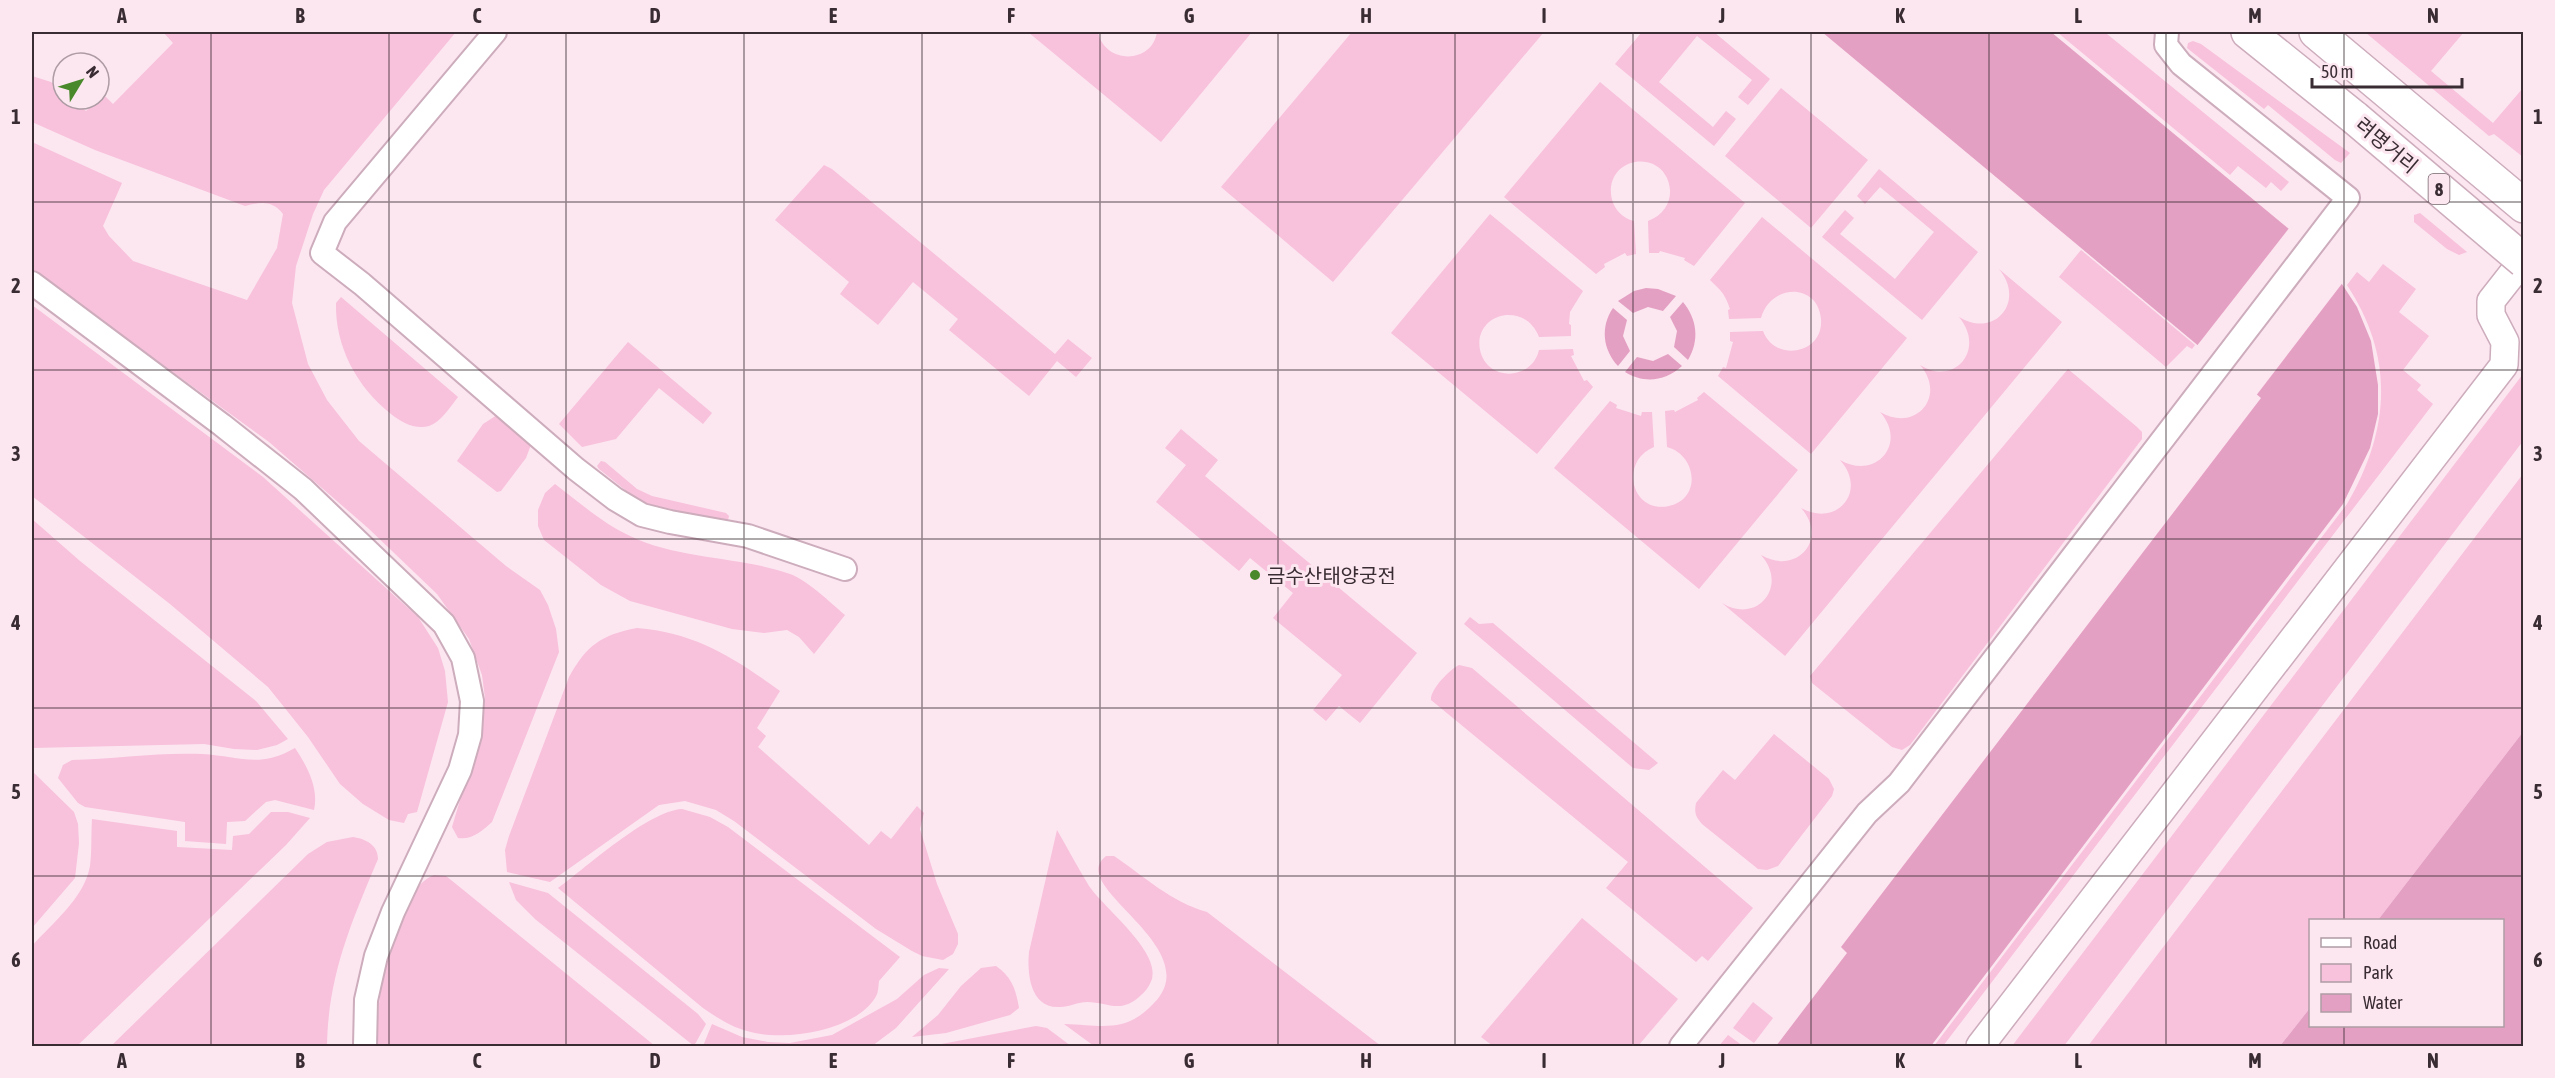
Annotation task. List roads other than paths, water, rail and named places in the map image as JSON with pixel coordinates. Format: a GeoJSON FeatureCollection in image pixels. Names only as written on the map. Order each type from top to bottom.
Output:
{"type":"FeatureCollection","features":[{"type":"Feature","properties":{"kind":"highway","name":"려명거리"},"geometry":{"type":"LineString","coordinates":[[2248,32],[2355,118],[2523,260]]}},
{"type":"Feature","properties":{"kind":"highway","name":"려명거리"},"geometry":{"type":"LineString","coordinates":[[2316,32],[2523,206]]}},
{"type":"Feature","properties":{"kind":"street"},"geometry":{"type":"LineString","coordinates":[[495,32],[335,222],[322,253],[362,284],[576,470],[615,499],[642,514],[669,522],[748,536],[845,568]]}},
{"type":"Feature","properties":{"kind":"street"},"geometry":{"type":"LineString","coordinates":[[1681,1047],[1867,813],[1899,783],[2348,198],[2181,64],[2166,45],[2166,32]]}},
{"type":"Feature","properties":{"kind":"street"},"geometry":{"type":"LineString","coordinates":[[1980,1047],[2504,365],[2505,342],[2491,315],[2491,301],[2523,260]]}},
{"type":"Feature","properties":{"kind":"street"},"geometry":{"type":"LineString","coordinates":[[32,283],[222,425],[303,489],[444,624],[463,658],[472,701],[470,735],[460,770],[393,912],[376,956],[366,1000],[365,1047]]}},
{"type":"Feature","properties":{"kind":"water"},"geometry":{"type":"Polygon","coordinates":[[[1822,32],[2051,32],[2289,229],[2340,281],[2357,307],[2371,341],[2378,385],[2378,414],[2370,448],[2343,504],[1931,1046],[1776,1046],[1847,953],[1841,947],[2261,398],[1822,32]]]}},
{"type":"Feature","properties":{"kind":"water"},"geometry":{"type":"Polygon","coordinates":[[[1646,288],[1658,289],[1676,296],[1663,311],[1648,307],[1633,313],[1618,301],[1634,291],[1646,288]]]}},
{"type":"Feature","properties":{"kind":"water"},"geometry":{"type":"Polygon","coordinates":[[[1683,302],[1691,315],[1695,330],[1694,345],[1688,360],[1674,347],[1677,331],[1670,317],[1683,302]]]}},
{"type":"Feature","properties":{"kind":"water"},"geometry":{"type":"Polygon","coordinates":[[[1613,308],[1627,320],[1623,336],[1630,351],[1618,366],[1609,353],[1605,338],[1606,323],[1613,308]]]}},
{"type":"Feature","properties":{"kind":"water"},"geometry":{"type":"Polygon","coordinates":[[[1668,354],[1682,366],[1662,378],[1640,378],[1625,372],[1637,357],[1653,361],[1668,354]]]}},
{"type":"Feature","properties":{"kind":"water"},"geometry":{"type":"Polygon","coordinates":[[[2523,732],[2523,1046],[2280,1046],[2309,1009],[2309,1027],[2504,1027],[2504,919],[2379,919],[2523,732]]]}},
{"type":"Feature","properties":{"kind":"place","name":"금수산태양궁전"},"geometry":{"type":"Point","coordinates":[1255,575]}}]}
